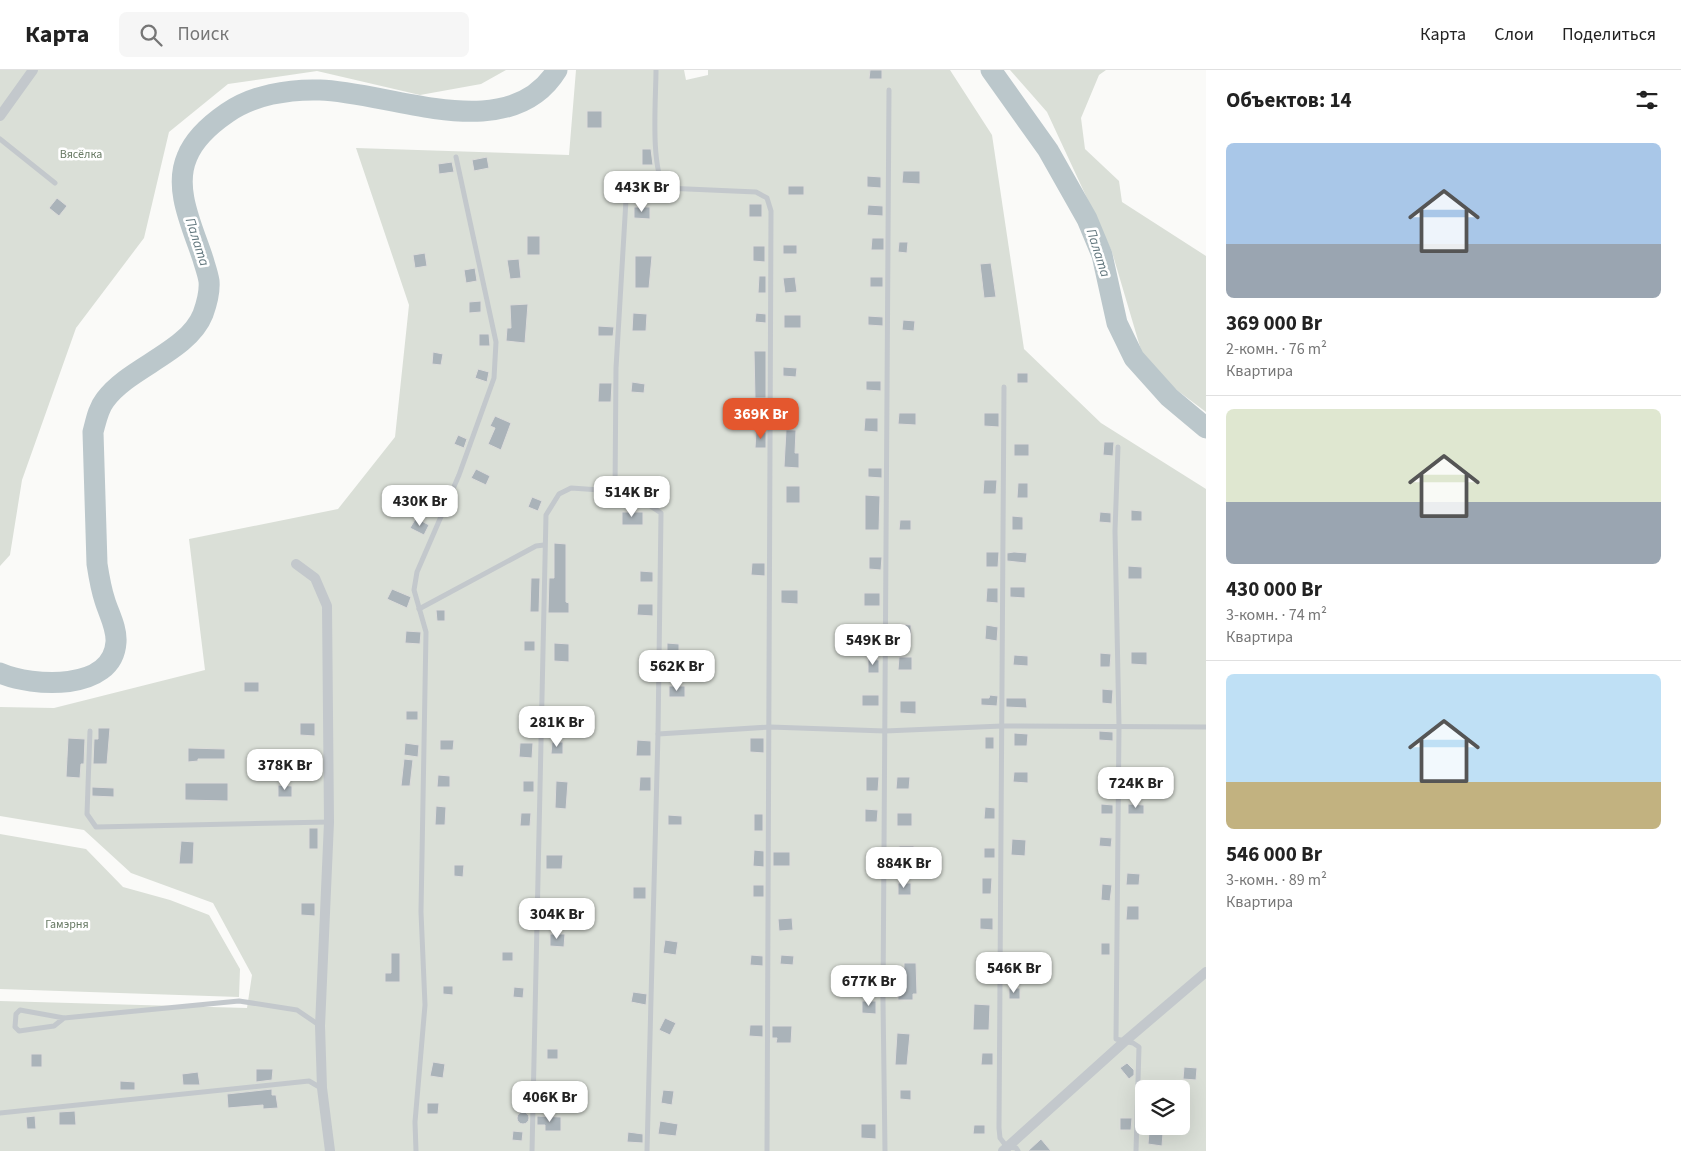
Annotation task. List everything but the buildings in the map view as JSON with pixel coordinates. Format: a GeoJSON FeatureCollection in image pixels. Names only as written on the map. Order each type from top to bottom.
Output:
{"type":"FeatureCollection","features":[{"type":"Feature","properties":{"kind":"street"},"geometry":{"type":"LineString","coordinates":[[0,116],[33,70]]}},
{"type":"Feature","properties":{"kind":"street"},"geometry":{"type":"LineString","coordinates":[[296,564],[315,578],[327,606],[329,822],[320,1026],[322,1088],[330,1151]]}},
{"type":"Feature","properties":{"kind":"street"},"geometry":{"type":"LineString","coordinates":[[1005,1149],[1124,1042],[1206,972]]}},
{"type":"Feature","properties":{"kind":"lane"},"geometry":{"type":"LineString","coordinates":[[656,70],[656,163],[659,180],[665,188]]}},
{"type":"Feature","properties":{"kind":"lane"},"geometry":{"type":"LineString","coordinates":[[885,1151],[883,1000],[889,90]]}},
{"type":"Feature","properties":{"kind":"lane"},"geometry":{"type":"LineString","coordinates":[[0,139],[55,183]]}},
{"type":"Feature","properties":{"kind":"lane"},"geometry":{"type":"LineString","coordinates":[[416,1151],[415,1122],[425,1006],[420,912],[426,632],[414,590],[417,572],[459,475],[494,378],[496,342],[456,157]]}},
{"type":"Feature","properties":{"kind":"lane"},"geometry":{"type":"LineString","coordinates":[[615,491],[616,368],[626,200],[636,191],[665,188],[756,192],[767,198],[771,210],[767,1151]]}},
{"type":"Feature","properties":{"kind":"lane"},"geometry":{"type":"LineString","coordinates":[[1004,387],[999,1128],[1000,1138],[1005,1149],[1016,1148],[1018,1151]]}},
{"type":"Feature","properties":{"kind":"lane"},"geometry":{"type":"LineString","coordinates":[[1118,447],[1115,532],[1119,726],[1116,1038],[1124,1042],[1133,1043],[1138,1047],[1136,1151]]}},
{"type":"Feature","properties":{"kind":"lane"},"geometry":{"type":"LineString","coordinates":[[532,1151],[540,865],[544,545],[546,515],[559,494],[571,488],[615,491],[649,504],[661,513],[658,734],[647,1151]]}},
{"type":"Feature","properties":{"kind":"lane"},"geometry":{"type":"LineString","coordinates":[[420,609],[536,546],[544,545]]}},
{"type":"Feature","properties":{"kind":"lane"},"geometry":{"type":"LineString","coordinates":[[658,734],[770,727],[886,731],[1002,726],[1206,727]]}},
{"type":"Feature","properties":{"kind":"lane"},"geometry":{"type":"LineString","coordinates":[[90,731],[87,814],[96,826],[329,822]]}},
{"type":"Feature","properties":{"kind":"lane"},"geometry":{"type":"LineString","coordinates":[[64,1018],[54,1026],[19,1031],[15,1026],[16,1014],[20,1010],[64,1018],[239,1001],[297,1010],[320,1026]]}},
{"type":"Feature","properties":{"kind":"lane"},"geometry":{"type":"LineString","coordinates":[[0,1113],[309,1081],[322,1088]]}},
{"type":"Feature","properties":{"kind":"green space","name":"Вясёлка"},"geometry":{"type":"Polygon","coordinates":[[[0,70],[506,70],[481,84],[420,95],[317,71],[228,84],[169,132],[144,238],[76,328],[22,480],[10,555],[0,566],[0,70]]]}},
{"type":"Feature","properties":{"kind":"green space"},"geometry":{"type":"Polygon","coordinates":[[[576,70],[684,70],[686,80],[708,75],[708,70],[950,70],[992,135],[1024,349],[1101,423],[1206,489],[1206,1151],[0,1151],[0,1001],[247,1008],[252,975],[213,903],[131,873],[84,830],[0,816],[0,707],[54,708],[205,670],[189,539],[338,509],[395,437],[409,305],[356,148],[569,155],[576,70]]]}},
{"type":"Feature","properties":{"kind":"green space"},"geometry":{"type":"Polygon","coordinates":[[[1010,70],[1106,70],[1099,75],[1081,118],[1085,149],[1119,181],[1122,202],[1206,256],[1206,412],[1146,367],[1112,252],[1047,112],[1010,70]]]}},
{"type":"Feature","properties":{"kind":"green space","name":"Гамэрня"},"geometry":{"type":"Polygon","coordinates":[[[0,834],[86,849],[123,887],[170,900],[209,915],[240,969],[239,997],[0,989],[0,834]]]}},
{"type":"Feature","properties":{"kind":"waterway","name":"Палата"},"geometry":{"type":"LineString","coordinates":[[0,673],[31,681],[69,682],[101,670],[111,658],[116,642],[115,632],[102,592],[97,564],[93,432],[101,407],[115,388],[185,339],[203,314],[208,298],[209,281],[186,208],[182,182],[183,169],[190,150],[204,132],[237,107],[271,94],[283,92],[320,90],[349,93],[447,110],[480,111],[510,106],[536,93],[557,70]]}},
{"type":"Feature","properties":{"kind":"waterway","name":"Палата"},"geometry":{"type":"LineString","coordinates":[[991,70],[1048,150],[1087,219],[1102,255],[1117,323],[1134,358],[1169,397],[1206,428]]}}]}
